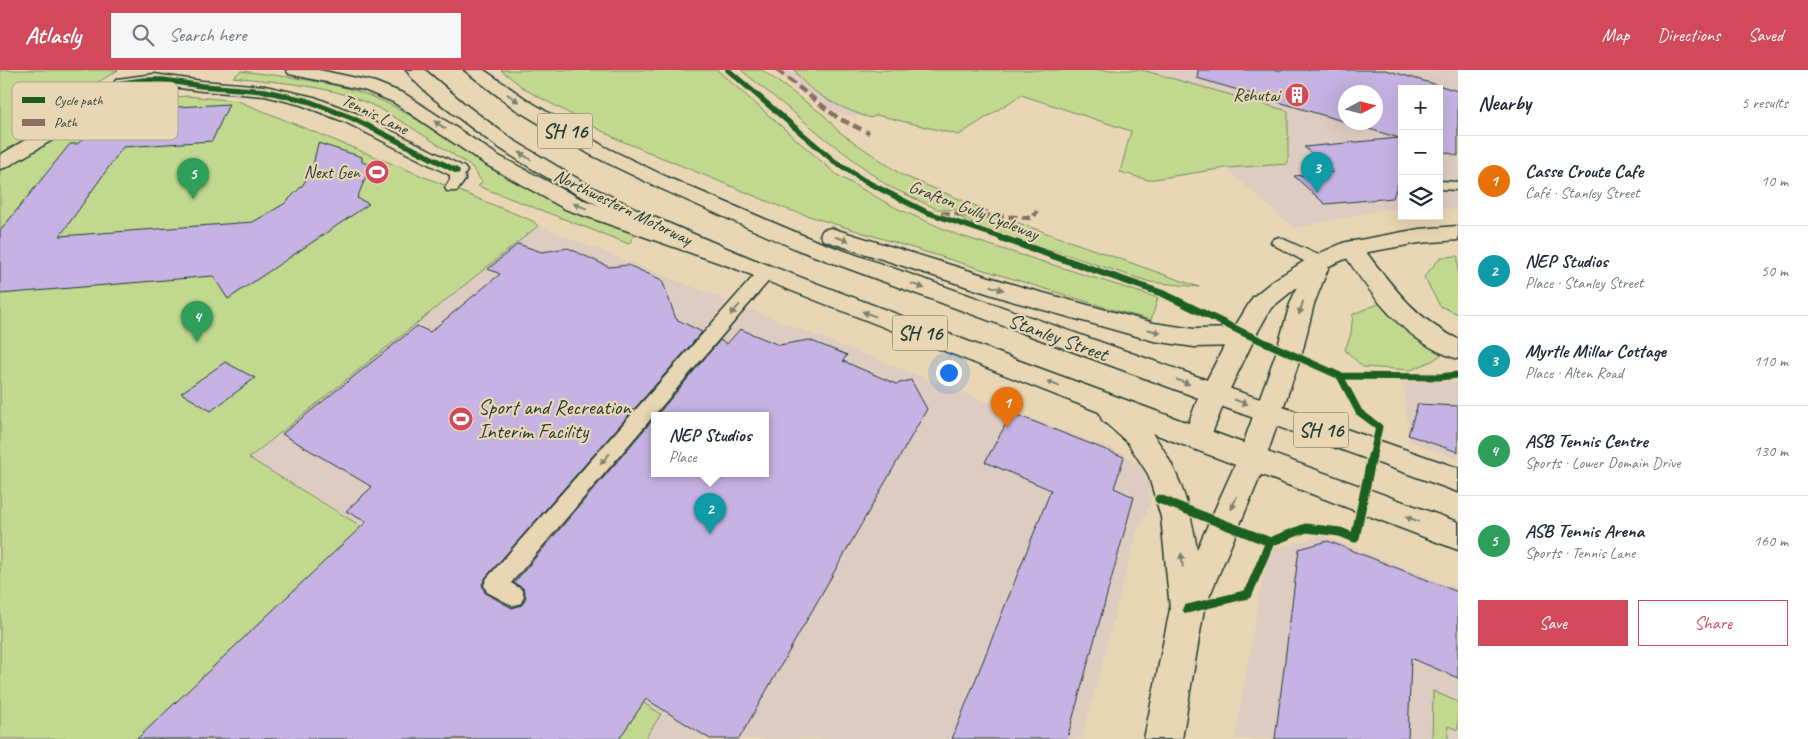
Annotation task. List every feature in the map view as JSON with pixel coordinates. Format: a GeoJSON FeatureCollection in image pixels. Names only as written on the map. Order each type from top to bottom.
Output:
{"type":"FeatureCollection","features":[{"type":"Feature","properties":{"kind":"main road"},"geometry":{"type":"LineString","coordinates":[[295,70],[369,86],[399,98],[492,160],[572,204],[742,262]]}},
{"type":"Feature","properties":{"kind":"main road","name":"Northwestern Motorway"},"geometry":{"type":"LineString","coordinates":[[415,70],[471,119],[512,148],[557,176],[608,203],[742,262]]}},
{"type":"Feature","properties":{"kind":"main road","name":"Northwestern Motorway"},"geometry":{"type":"LineString","coordinates":[[472,70],[522,104],[598,151],[662,182]]}},
{"type":"Feature","properties":{"kind":"main road"},"geometry":{"type":"LineString","coordinates":[[138,82],[155,72]]}},
{"type":"Feature","properties":{"kind":"main road","name":"Tennis Lane"},"geometry":{"type":"LineString","coordinates":[[128,82],[141,79],[155,72],[198,85],[275,92],[304,100],[334,111],[455,180]]}},
{"type":"Feature","properties":{"kind":"main road"},"geometry":{"type":"LineString","coordinates":[[0,163],[39,140]]}},
{"type":"Feature","properties":{"kind":"main road"},"geometry":{"type":"LineString","coordinates":[[662,182],[1017,294],[1154,332],[1194,338],[1242,338]]}},
{"type":"Feature","properties":{"kind":"main road","name":"Stanley Street"},"geometry":{"type":"LineString","coordinates":[[662,182],[806,245],[1458,480]]}},
{"type":"Feature","properties":{"kind":"main road"},"geometry":{"type":"LineString","coordinates":[[1197,438],[1214,393],[1242,338],[1262,303],[1282,286],[1319,262],[1351,248],[1419,236],[1458,233]]}},
{"type":"Feature","properties":{"kind":"main road"},"geometry":{"type":"LineString","coordinates":[[1351,248],[1404,315],[1426,332],[1458,350]]}},
{"type":"Feature","properties":{"kind":"main road","name":"SH 16"},"geometry":{"type":"LineString","coordinates":[[742,262],[1099,402],[1458,536]]}},
{"type":"Feature","properties":{"kind":"main road"},"geometry":{"type":"LineString","coordinates":[[1163,739],[1187,609],[1253,458],[1289,353],[1302,304],[1319,262]]}},
{"type":"Feature","properties":{"kind":"main road"},"geometry":{"type":"LineString","coordinates":[[1099,402],[1138,435],[1164,474],[1174,505],[1187,609]]}},
{"type":"Feature","properties":{"kind":"lane"},"geometry":{"type":"LineString","coordinates":[[1443,185],[1458,186]]}},
{"type":"Feature","properties":{"kind":"lane"},"geometry":{"type":"LineString","coordinates":[[1279,242],[1319,262]]}},
{"type":"Feature","properties":{"kind":"lane"},"geometry":{"type":"LineString","coordinates":[[513,596],[495,585],[766,273]]}},
{"type":"Feature","properties":{"kind":"shaded area"},"geometry":{"type":"Polygon","coordinates":[[[773,70],[1458,70],[1458,209],[1443,209],[1443,85],[1398,85],[1398,209],[1381,210],[1294,228],[1226,168],[1148,180],[1120,172],[1131,131],[1021,95],[959,135],[877,115],[871,118],[834,113],[773,70]]]}},
{"type":"Feature","properties":{"kind":"shaded area"},"geometry":{"type":"Polygon","coordinates":[[[538,226],[929,380],[1120,452],[1141,468],[1149,483],[1151,502],[1136,535],[1082,739],[645,739],[661,714],[362,525],[249,458],[538,226]]]}},
{"type":"Feature","properties":{"kind":"shaded area"},"geometry":{"type":"Polygon","coordinates":[[[1403,379],[1458,382],[1458,459],[1409,441],[1403,379]]]}},
{"type":"Feature","properties":{"kind":"shaded area"},"geometry":{"type":"Polygon","coordinates":[[[1323,536],[1458,589],[1458,739],[1235,739],[1267,550],[1323,536]]]}},
{"type":"Feature","properties":{"kind":"green space"},"geometry":{"type":"Polygon","coordinates":[[[0,70],[118,70],[98,82],[12,82],[12,140],[178,140],[178,97],[238,101],[533,221],[538,226],[249,458],[473,594],[661,714],[645,739],[0,739],[0,70]]]}},
{"type":"Feature","properties":{"kind":"green space"},"geometry":{"type":"Polygon","coordinates":[[[501,70],[717,70],[837,175],[896,208],[958,235],[1158,298],[1151,320],[786,209],[617,139],[526,90],[501,70]]]}},
{"type":"Feature","properties":{"kind":"green space"},"geometry":{"type":"Polygon","coordinates":[[[741,70],[762,70],[825,116],[838,131],[902,175],[988,211],[937,209],[888,186],[826,139],[741,70]]]}},
{"type":"Feature","properties":{"kind":"green space"},"geometry":{"type":"Polygon","coordinates":[[[795,70],[1142,70],[1288,111],[1288,164],[1226,168],[1148,180],[1120,172],[1131,131],[1021,95],[959,135],[877,115],[871,118],[851,111],[828,100],[808,86],[795,70]]]}},
{"type":"Feature","properties":{"kind":"green space"},"geometry":{"type":"Polygon","coordinates":[[[241,71],[328,84],[378,99],[394,106],[482,163],[531,190],[635,234],[629,244],[478,186],[482,182],[472,167],[402,122],[361,100],[344,94],[307,86],[233,77],[241,71]]]}},
{"type":"Feature","properties":{"kind":"green space"},"geometry":{"type":"Polygon","coordinates":[[[957,216],[1013,221],[1199,287],[1150,282],[984,228],[957,216]]]}},
{"type":"Feature","properties":{"kind":"green space"},"geometry":{"type":"Polygon","coordinates":[[[1458,256],[1458,314],[1440,306],[1424,277],[1441,257],[1458,256]]]}},
{"type":"Feature","properties":{"kind":"green space"},"geometry":{"type":"Polygon","coordinates":[[[1381,303],[1447,350],[1434,360],[1411,370],[1363,367],[1345,350],[1351,334],[1353,314],[1381,303]]]}},
{"type":"Feature","properties":{"kind":"green space"},"geometry":{"type":"Polygon","coordinates":[[[1433,691],[1458,702],[1458,730],[1448,726],[1448,739],[1432,739],[1433,691]]]}},
{"type":"Feature","properties":{"kind":"building"},"geometry":{"type":"Polygon","coordinates":[[[1198,70],[1386,70],[1437,85],[1398,85],[1398,138],[1372,130],[1383,130],[1383,85],[1338,85],[1338,120],[1197,78],[1198,70]]]}},
{"type":"Feature","properties":{"kind":"building"},"geometry":{"type":"Polygon","coordinates":[[[1443,87],[1458,91],[1458,156],[1443,151],[1443,87]]]}},
{"type":"Feature","properties":{"kind":"building"},"geometry":{"type":"Polygon","coordinates":[[[229,104],[212,141],[123,147],[60,236],[253,222],[284,204],[302,186],[312,170],[318,143],[362,157],[362,162],[371,165],[357,198],[369,204],[228,299],[213,276],[0,294],[0,231],[70,144],[77,144],[82,140],[178,140],[178,107],[229,104]]]}},
{"type":"Feature","properties":{"kind":"building"},"geometry":{"type":"Polygon","coordinates":[[[1398,138],[1398,183],[1393,198],[1325,204],[1294,176],[1334,172],[1304,147],[1398,138]]]}},
{"type":"Feature","properties":{"kind":"building"},"geometry":{"type":"Polygon","coordinates":[[[518,244],[542,252],[568,248],[609,267],[628,265],[662,280],[676,319],[702,332],[486,577],[482,584],[485,593],[512,608],[522,605],[526,597],[523,588],[514,583],[651,422],[651,477],[769,477],[769,412],[660,412],[720,340],[727,344],[740,329],[779,345],[809,340],[847,355],[843,361],[896,384],[911,380],[927,409],[739,739],[710,739],[646,699],[619,739],[137,739],[366,522],[346,511],[372,487],[282,434],[417,326],[430,332],[500,274],[488,269],[518,244]]]}},
{"type":"Feature","properties":{"kind":"building"},"geometry":{"type":"Polygon","coordinates":[[[225,362],[255,378],[211,411],[181,393],[225,362]]]}},
{"type":"Feature","properties":{"kind":"building"},"geometry":{"type":"Polygon","coordinates":[[[1418,404],[1458,406],[1458,452],[1408,435],[1418,404]]]}},
{"type":"Feature","properties":{"kind":"building"},"geometry":{"type":"Polygon","coordinates":[[[1012,413],[1124,457],[1114,488],[1134,497],[1067,739],[952,739],[1051,490],[985,462],[1012,413]]]}},
{"type":"Feature","properties":{"kind":"building"},"geometry":{"type":"Polygon","coordinates":[[[1328,541],[1458,592],[1458,678],[1411,658],[1408,739],[1275,739],[1299,549],[1328,541]]]}},
{"type":"Feature","properties":{"kind":"marked path"},"geometry":{"type":"LineString","coordinates":[[777,70],[838,118],[869,133]]}},
{"type":"Feature","properties":{"kind":"marked path"},"geometry":{"type":"LineString","coordinates":[[941,213],[1033,218],[1037,211]]}},
{"type":"Feature","properties":{"kind":"cycle path","name":"Grafton Gully Cycleway"},"geometry":{"type":"LineString","coordinates":[[728,70],[834,161],[863,180],[926,212],[1164,294],[1244,333],[1340,376],[1439,377],[1458,375]]}},
{"type":"Feature","properties":{"kind":"cycle path"},"geometry":{"type":"LineString","coordinates":[[128,82],[154,79],[176,82]]}},
{"type":"Feature","properties":{"kind":"cycle path"},"geometry":{"type":"LineString","coordinates":[[178,82],[265,91],[308,101],[352,118],[457,171]]}},
{"type":"Feature","properties":{"kind":"cycle path"},"geometry":{"type":"LineString","coordinates":[[1187,609],[1248,594],[1270,542],[1306,528],[1340,532],[1355,538],[1356,526],[1379,427],[1359,412],[1340,376]]}},
{"type":"Feature","properties":{"kind":"cycle path"},"geometry":{"type":"LineString","coordinates":[[1159,499],[1270,542]]}},
{"type":"Feature","properties":{"kind":"place","name":"Rehutai"},"geometry":{"type":"Point","coordinates":[1297,95]}},
{"type":"Feature","properties":{"kind":"place","name":"Next Gen"},"geometry":{"type":"Point","coordinates":[377,172]}},
{"type":"Feature","properties":{"kind":"place","name":"Myrtle Millar Cottage"},"geometry":{"type":"Point","coordinates":[1317,193]}},
{"type":"Feature","properties":{"kind":"place","name":"ASB Tennis Arena"},"geometry":{"type":"Point","coordinates":[193,199]}},
{"type":"Feature","properties":{"kind":"place","name":"ASB Tennis Centre"},"geometry":{"type":"Point","coordinates":[197,342]}},
{"type":"Feature","properties":{"kind":"place","name":"Sport and Recreation Interim Facility"},"geometry":{"type":"Point","coordinates":[461,419]}},
{"type":"Feature","properties":{"kind":"place","name":"Casse Croute Cafe"},"geometry":{"type":"Point","coordinates":[1007,428]}},
{"type":"Feature","properties":{"kind":"place","name":"NEP Studios"},"geometry":{"type":"Point","coordinates":[710,534]}}]}
